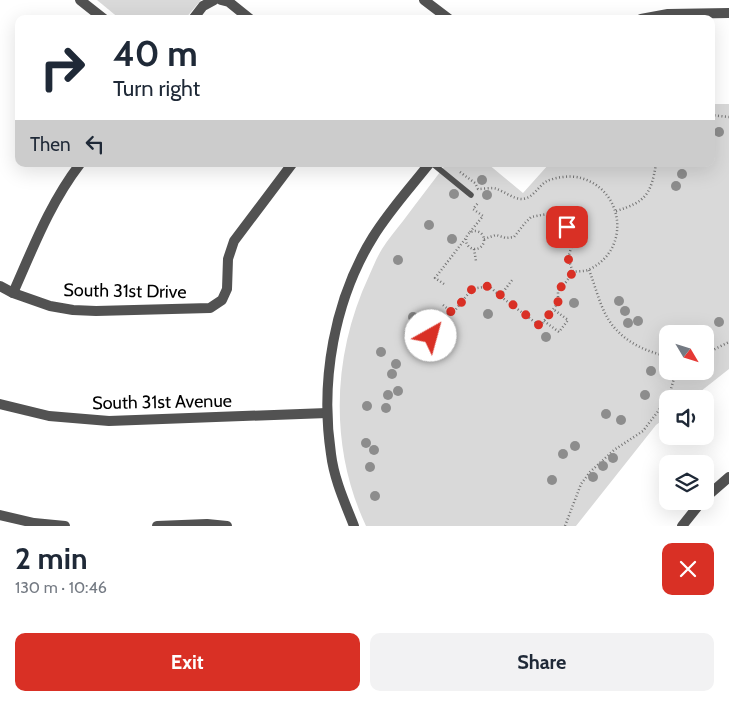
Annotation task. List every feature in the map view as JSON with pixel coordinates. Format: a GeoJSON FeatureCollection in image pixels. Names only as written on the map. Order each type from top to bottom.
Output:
{"type":"FeatureCollection","features":[{"type":"Feature","properties":{"kind":"street"},"geometry":{"type":"LineString","coordinates":[[80,0],[99,15]]}},
{"type":"Feature","properties":{"kind":"street"},"geometry":{"type":"LineString","coordinates":[[196,15],[203,6],[214,0]]}},
{"type":"Feature","properties":{"kind":"street"},"geometry":{"type":"LineString","coordinates":[[221,0],[229,2],[245,15]]}},
{"type":"Feature","properties":{"kind":"street"},"geometry":{"type":"LineString","coordinates":[[424,0],[444,15]]}},
{"type":"Feature","properties":{"kind":"street"},"geometry":{"type":"LineString","coordinates":[[662,15],[729,13]]}},
{"type":"Feature","properties":{"kind":"street"},"geometry":{"type":"LineString","coordinates":[[13,293],[52,205],[78,167]]}},
{"type":"Feature","properties":{"kind":"street","name":"South 31st Drive"},"geometry":{"type":"LineString","coordinates":[[0,286],[13,293],[50,306],[73,310],[210,308],[222,300],[228,289],[228,258],[234,241],[290,167]]}},
{"type":"Feature","properties":{"kind":"street"},"geometry":{"type":"LineString","coordinates":[[354,526],[340,488],[331,455],[327,413],[330,358],[348,291],[373,237],[427,167]]}},
{"type":"Feature","properties":{"kind":"street","name":"South 31st Avenue"},"geometry":{"type":"LineString","coordinates":[[0,404],[49,416],[100,421],[327,413]]}},
{"type":"Feature","properties":{"kind":"street"},"geometry":{"type":"LineString","coordinates":[[714,490],[729,477]]}},
{"type":"Feature","properties":{"kind":"street"},"geometry":{"type":"LineString","coordinates":[[682,526],[695,510]]}},
{"type":"Feature","properties":{"kind":"street"},"geometry":{"type":"LineString","coordinates":[[0,515],[65,526]]}},
{"type":"Feature","properties":{"kind":"street"},"geometry":{"type":"LineString","coordinates":[[157,526],[207,524],[227,526]]}},
{"type":"Feature","properties":{"kind":"lane"},"geometry":{"type":"LineString","coordinates":[[437,167],[471,195]]}},
{"type":"Feature","properties":{"kind":"path"},"geometry":{"type":"LineString","coordinates":[[715,115],[729,117]]}},
{"type":"Feature","properties":{"kind":"path"},"geometry":{"type":"LineString","coordinates":[[616,211],[640,202],[653,182],[656,167]]}},
{"type":"Feature","properties":{"kind":"path"},"geometry":{"type":"LineString","coordinates":[[456,169],[475,184],[479,194]]}},
{"type":"Feature","properties":{"kind":"path"},"geometry":{"type":"LineString","coordinates":[[478,189],[495,188],[522,199],[531,196],[546,181],[563,177],[579,177],[596,184],[608,195],[616,211],[617,234],[612,248],[603,259],[589,270],[572,272]]}},
{"type":"Feature","properties":{"kind":"path"},"geometry":{"type":"LineString","coordinates":[[444,284],[435,278],[482,216],[473,209],[479,198]]}},
{"type":"Feature","properties":{"kind":"path"},"geometry":{"type":"LineString","coordinates":[[443,305],[453,313],[472,289],[489,286],[540,326],[558,303],[558,290],[572,272],[568,258],[572,245],[570,233],[562,221],[552,216],[541,214],[525,223],[514,237],[506,238],[496,235],[484,239]]}},
{"type":"Feature","properties":{"kind":"path"},"geometry":{"type":"LineString","coordinates":[[470,232],[476,230],[484,239],[483,245],[474,249]]}},
{"type":"Feature","properties":{"kind":"path"},"geometry":{"type":"LineString","coordinates":[[466,238],[468,245],[474,249],[476,261]]}},
{"type":"Feature","properties":{"kind":"path"},"geometry":{"type":"LineString","coordinates":[[589,270],[607,317],[618,331],[639,347],[659,355]]}},
{"type":"Feature","properties":{"kind":"path"},"geometry":{"type":"LineString","coordinates":[[500,296],[513,279]]}},
{"type":"Feature","properties":{"kind":"path"},"geometry":{"type":"LineString","coordinates":[[544,321],[559,332],[568,320],[553,309]]}},
{"type":"Feature","properties":{"kind":"path"},"geometry":{"type":"LineString","coordinates":[[431,336],[450,311]]}},
{"type":"Feature","properties":{"kind":"path"},"geometry":{"type":"LineString","coordinates":[[714,350],[729,342]]}},
{"type":"Feature","properties":{"kind":"path"},"geometry":{"type":"LineString","coordinates":[[565,526],[581,484],[614,450],[643,431],[660,410],[674,380]]}},
{"type":"Feature","properties":{"kind":"shaded area"},"geometry":{"type":"Polygon","coordinates":[[[97,0],[201,0],[188,15],[115,15],[97,0]]]}},
{"type":"Feature","properties":{"kind":"shaded area"},"geometry":{"type":"Polygon","coordinates":[[[715,104],[729,104],[729,369],[702,390],[659,390],[659,423],[576,526],[366,526],[354,496],[346,465],[341,433],[342,369],[348,337],[357,306],[380,252],[444,167],[492,167],[523,193],[546,167],[715,167],[715,104]]]}},
{"type":"Feature","properties":{"kind":"route"},"geometry":{"type":"LineString","coordinates":[[431,336],[450,311],[453,313],[472,289],[489,286],[540,326],[558,303],[558,290],[573,272],[568,258],[572,239],[567,227]]}}]}
